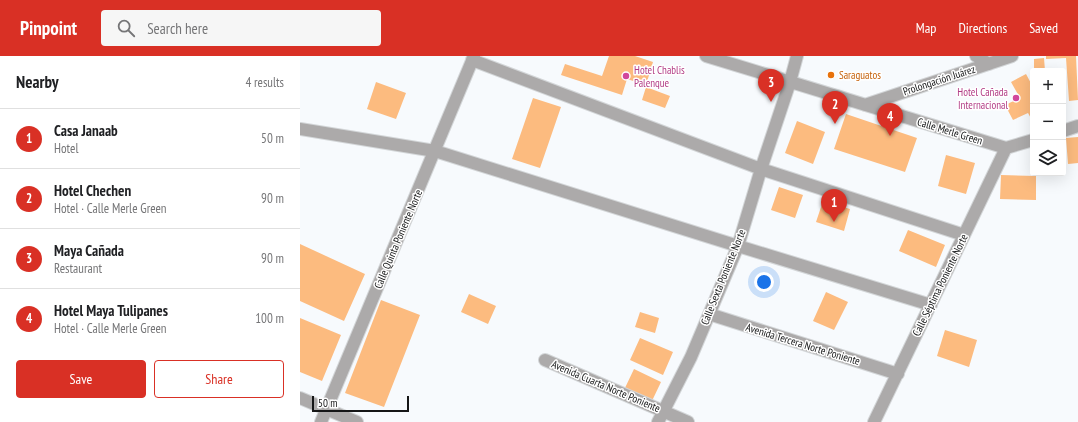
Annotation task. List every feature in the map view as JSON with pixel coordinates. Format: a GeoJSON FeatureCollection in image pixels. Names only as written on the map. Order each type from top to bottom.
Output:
{"type":"FeatureCollection","features":[{"type":"Feature","properties":{"kind":"street","name":"Calle Merle Green"},"geometry":{"type":"LineString","coordinates":[[706,56],[1006,148]]}},
{"type":"Feature","properties":{"kind":"street","name":"Calle Sexta Poniente Norte"},"geometry":{"type":"LineString","coordinates":[[661,417],[691,357],[738,246],[797,56]]}},
{"type":"Feature","properties":{"kind":"street"},"geometry":{"type":"LineString","coordinates":[[976,56],[989,64]]}},
{"type":"Feature","properties":{"kind":"street","name":"Prolongación Juárez"},"geometry":{"type":"LineString","coordinates":[[865,105],[1012,56]]}},
{"type":"Feature","properties":{"kind":"street"},"geometry":{"type":"LineString","coordinates":[[473,58],[761,169],[964,235]]}},
{"type":"Feature","properties":{"kind":"street","name":"Calle Quinta Poniente Norte"},"geometry":{"type":"LineString","coordinates":[[321,422],[473,58]]}},
{"type":"Feature","properties":{"kind":"street"},"geometry":{"type":"LineString","coordinates":[[1066,130],[1078,126]]}},
{"type":"Feature","properties":{"kind":"street"},"geometry":{"type":"LineString","coordinates":[[300,129],[435,151],[931,305]]}},
{"type":"Feature","properties":{"kind":"street"},"geometry":{"type":"LineString","coordinates":[[1006,148],[1030,141]]}},
{"type":"Feature","properties":{"kind":"street","name":"Calle Séptima Poniente Norte"},"geometry":{"type":"LineString","coordinates":[[874,422],[1006,148]]}},
{"type":"Feature","properties":{"kind":"street","name":"Avenida Tercera Norte Poniente"},"geometry":{"type":"LineString","coordinates":[[709,314],[898,374]]}},
{"type":"Feature","properties":{"kind":"street","name":"Avenida Cuarta Norte Poniente"},"geometry":{"type":"LineString","coordinates":[[545,360],[661,417],[688,422]]}},
{"type":"Feature","properties":{"kind":"street"},"geometry":{"type":"LineString","coordinates":[[300,398],[357,422]]}},
{"type":"Feature","properties":{"kind":"building","name":"Hotel Chablis Palenque"},"geometry":{"type":"Polygon","coordinates":[[[609,56],[635,56],[653,62],[646,85],[627,79],[622,95],[561,75],[565,64],[602,76],[609,56]]]}},
{"type":"Feature","properties":{"kind":"building"},"geometry":{"type":"Polygon","coordinates":[[[1046,56],[1076,56],[1078,100],[1069,101],[1066,58],[1046,59],[1046,56]]]}},
{"type":"Feature","properties":{"kind":"building"},"geometry":{"type":"Polygon","coordinates":[[[1044,58],[1045,68],[1034,68],[1034,59],[1044,58]]]}},
{"type":"Feature","properties":{"kind":"building"},"geometry":{"type":"Polygon","coordinates":[[[1026,74],[1030,81],[1030,117],[1028,113],[1013,120],[1005,105],[1020,98],[1011,82],[1026,74]]]}},
{"type":"Feature","properties":{"kind":"building"},"geometry":{"type":"Polygon","coordinates":[[[376,82],[406,93],[396,119],[367,109],[376,82]]]}},
{"type":"Feature","properties":{"kind":"building","name":"Hotel Chablis Palenque"},"geometry":{"type":"Polygon","coordinates":[[[646,87],[670,96],[665,108],[642,100],[646,87]]]}},
{"type":"Feature","properties":{"kind":"building"},"geometry":{"type":"Polygon","coordinates":[[[533,98],[561,107],[540,168],[512,159],[533,98]]]}},
{"type":"Feature","properties":{"kind":"building"},"geometry":{"type":"Polygon","coordinates":[[[846,114],[917,138],[905,172],[834,149],[846,114]]]}},
{"type":"Feature","properties":{"kind":"building"},"geometry":{"type":"Polygon","coordinates":[[[797,121],[825,132],[813,164],[785,153],[797,121]]]}},
{"type":"Feature","properties":{"kind":"building"},"geometry":{"type":"Polygon","coordinates":[[[1078,137],[1078,163],[1068,164],[1066,138],[1078,137]]]}},
{"type":"Feature","properties":{"kind":"building"},"geometry":{"type":"Polygon","coordinates":[[[946,155],[975,163],[966,194],[938,186],[946,155]]]}},
{"type":"Feature","properties":{"kind":"building"},"geometry":{"type":"Polygon","coordinates":[[[1001,175],[1036,176],[1036,200],[1000,199],[1001,175]]]}},
{"type":"Feature","properties":{"kind":"building"},"geometry":{"type":"Polygon","coordinates":[[[779,187],[803,195],[795,218],[771,210],[779,187]]]}},
{"type":"Feature","properties":{"kind":"building"},"geometry":{"type":"Polygon","coordinates":[[[823,201],[850,209],[844,231],[816,222],[823,201]]]}},
{"type":"Feature","properties":{"kind":"building"},"geometry":{"type":"Polygon","coordinates":[[[908,230],[945,245],[936,267],[899,251],[908,230]]]}},
{"type":"Feature","properties":{"kind":"building"},"geometry":{"type":"Polygon","coordinates":[[[300,244],[365,274],[344,321],[300,301],[300,244]]]}},
{"type":"Feature","properties":{"kind":"building"},"geometry":{"type":"Polygon","coordinates":[[[826,292],[848,302],[834,330],[813,321],[826,292]]]}},
{"type":"Feature","properties":{"kind":"building"},"geometry":{"type":"Polygon","coordinates":[[[469,294],[496,306],[488,324],[461,312],[469,294]]]}},
{"type":"Feature","properties":{"kind":"building"},"geometry":{"type":"Polygon","coordinates":[[[381,300],[420,315],[384,407],[345,393],[381,300]]]}},
{"type":"Feature","properties":{"kind":"building"},"geometry":{"type":"Polygon","coordinates":[[[640,312],[659,318],[655,333],[635,327],[640,312]]]}},
{"type":"Feature","properties":{"kind":"building"},"geometry":{"type":"Polygon","coordinates":[[[300,318],[341,335],[322,381],[300,372],[300,318]]]}},
{"type":"Feature","properties":{"kind":"building"},"geometry":{"type":"Polygon","coordinates":[[[945,330],[977,340],[969,367],[937,356],[945,330]]]}},
{"type":"Feature","properties":{"kind":"building"},"geometry":{"type":"Polygon","coordinates":[[[640,338],[673,352],[663,375],[630,360],[640,338]]]}},
{"type":"Feature","properties":{"kind":"building"},"geometry":{"type":"Polygon","coordinates":[[[634,369],[661,382],[651,403],[624,390],[634,369]]]}},
{"type":"Feature","properties":{"kind":"place","name":"Saraguatos"},"geometry":{"type":"Point","coordinates":[831,75]}},
{"type":"Feature","properties":{"kind":"place","name":"Hotel Chablis Palenque"},"geometry":{"type":"Point","coordinates":[626,76]}},
{"type":"Feature","properties":{"kind":"place","name":"Hotel Cañada Internacional"},"geometry":{"type":"Point","coordinates":[1016,98]}},
{"type":"Feature","properties":{"kind":"place","name":"Maya Cañada"},"geometry":{"type":"Point","coordinates":[771,102]}},
{"type":"Feature","properties":{"kind":"place","name":"Hotel Chechen"},"geometry":{"type":"Point","coordinates":[835,124]}},
{"type":"Feature","properties":{"kind":"place","name":"Hotel Maya Tulipanes"},"geometry":{"type":"Point","coordinates":[890,136]}},
{"type":"Feature","properties":{"kind":"place","name":"Casa Janaab"},"geometry":{"type":"Point","coordinates":[834,222]}}]}
